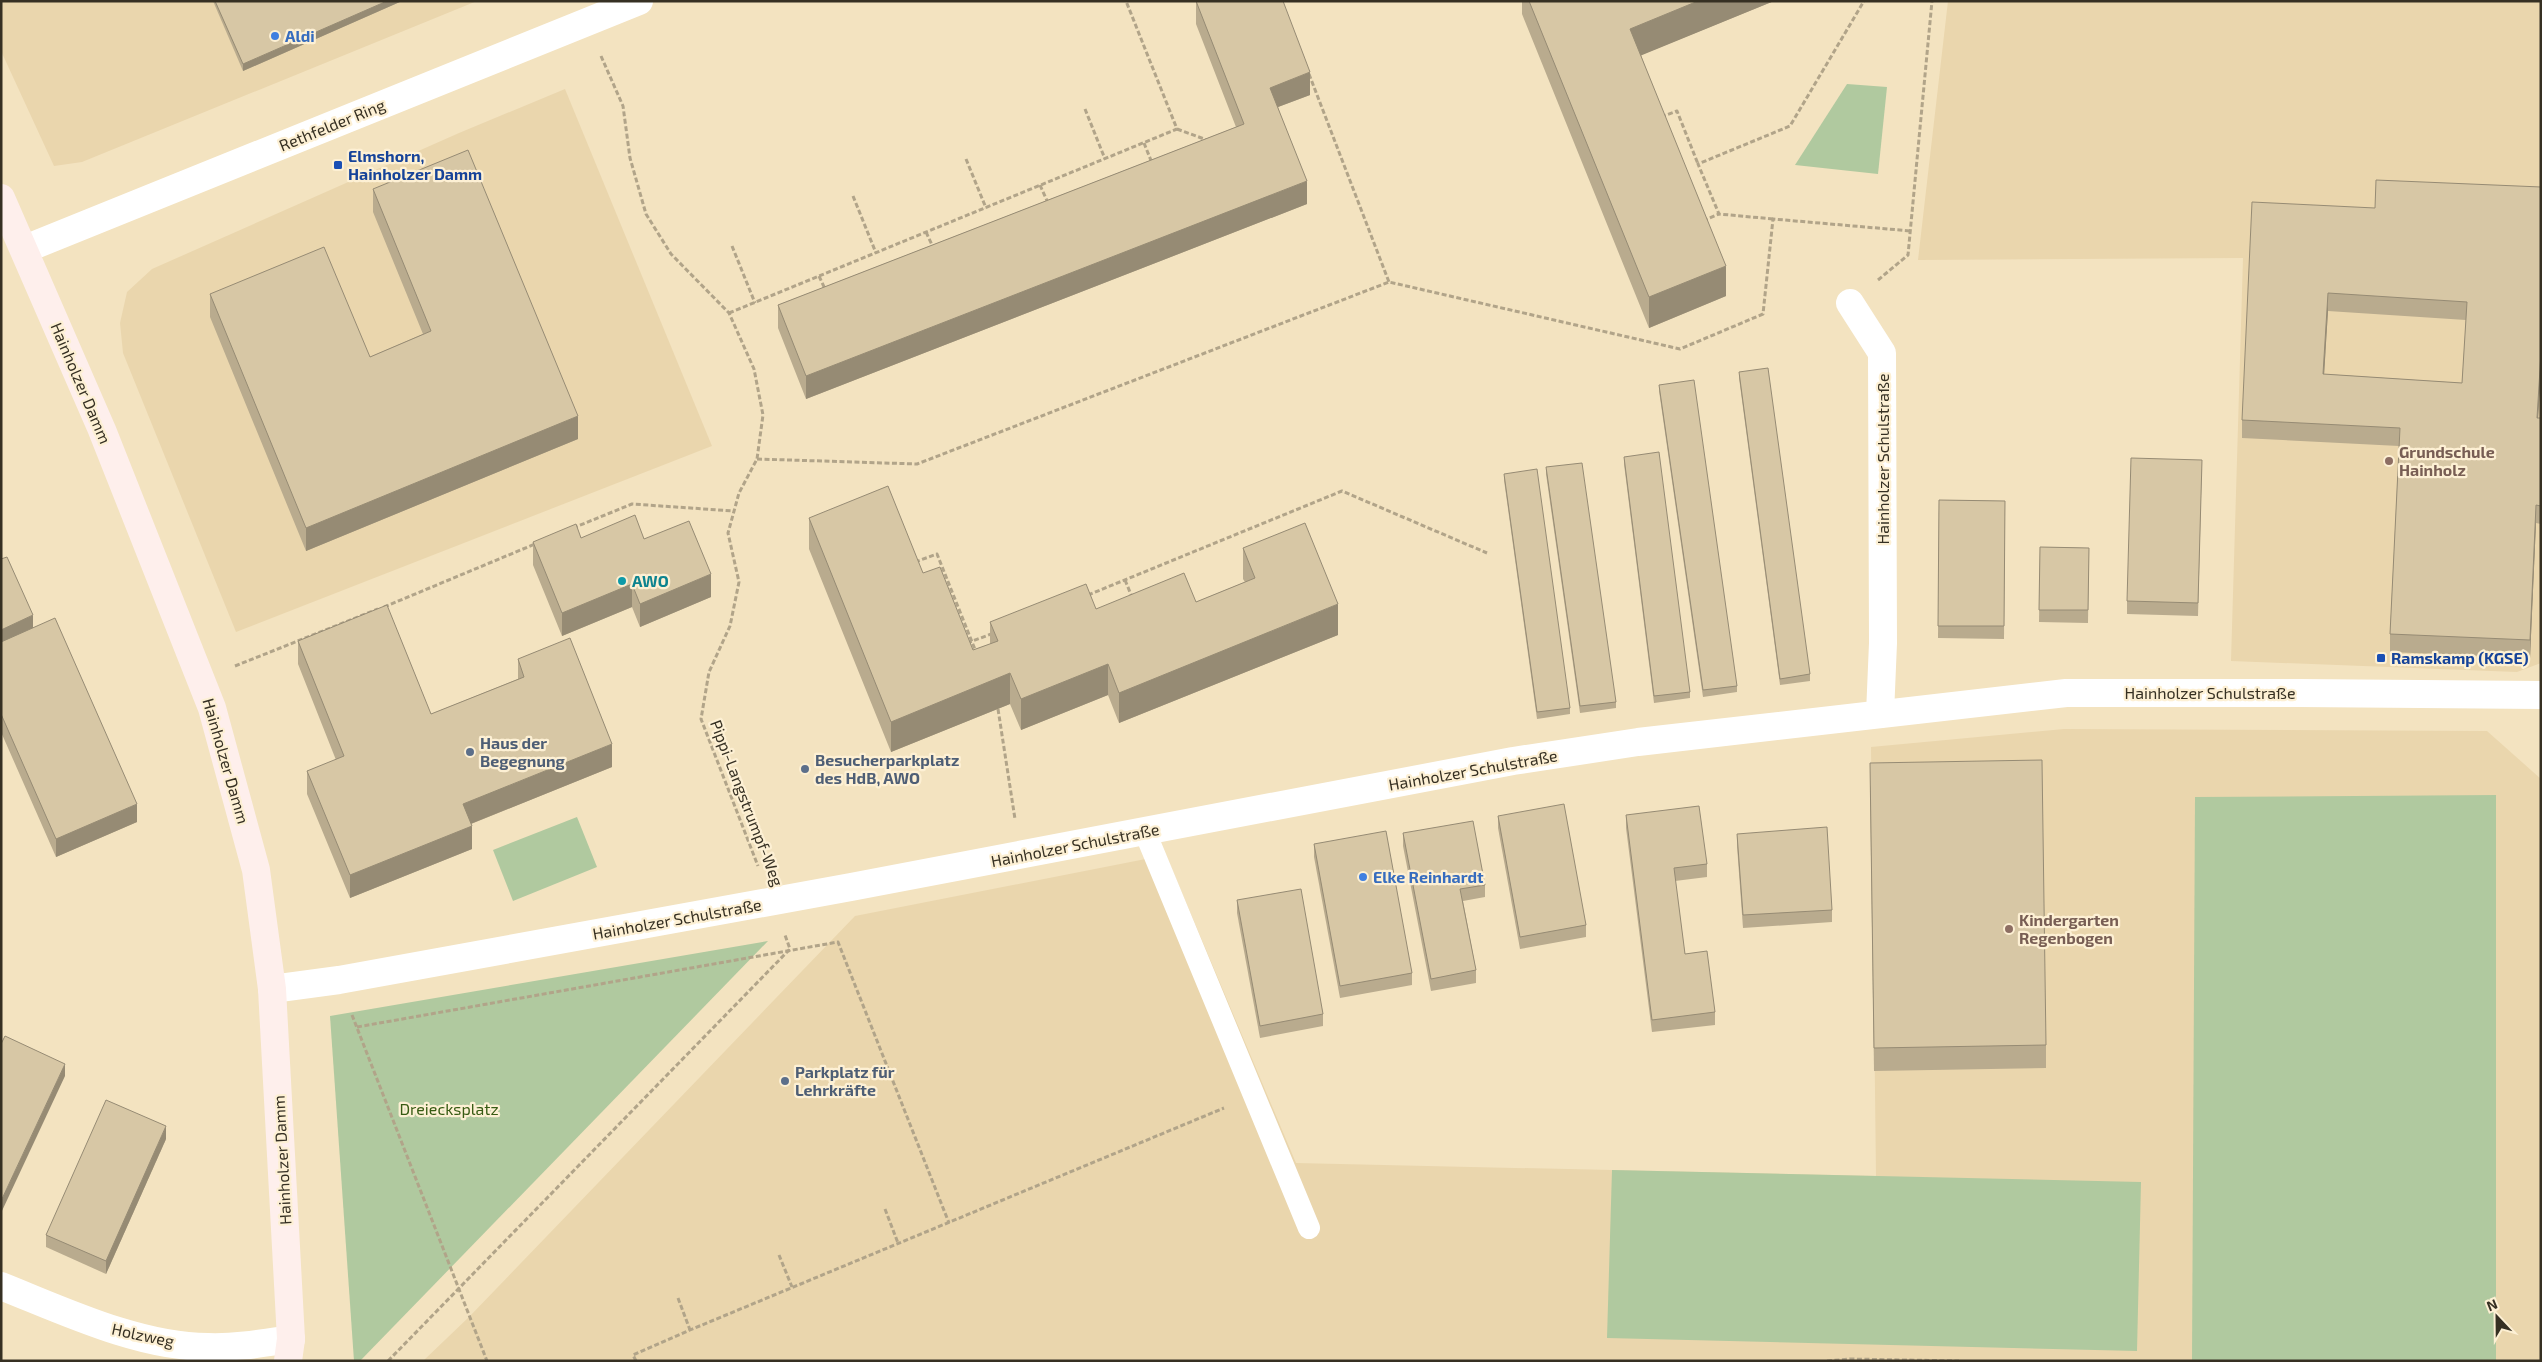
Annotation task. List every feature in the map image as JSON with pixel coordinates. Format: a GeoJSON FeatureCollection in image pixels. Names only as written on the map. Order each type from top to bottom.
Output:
{"type":"FeatureCollection","features":[{"type":"Feature","properties":{"kind":"street","name":"Rethfelder Ring"},"geometry":{"type":"LineString","coordinates":[[25,249],[585,25],[639,1]]}},
{"type":"Feature","properties":{"kind":"street","name":"Hainholzer Damm"},"geometry":{"type":"LineString","coordinates":[[1,198],[25,249],[102,430],[212,708],[256,870],[272,989],[290,1350]]}},
{"type":"Feature","properties":{"kind":"street","name":"Hainholzer Schulstraße"},"geometry":{"type":"LineString","coordinates":[[1850,304],[1882,352],[1883,643],[1880,714]]}},
{"type":"Feature","properties":{"kind":"street","name":"Hainholzer Schulstraße"},"geometry":{"type":"LineString","coordinates":[[272,989],[339,980],[772,902],[1513,761],[1638,742],[2066,694],[2300,693],[2541,696]]}},
{"type":"Feature","properties":{"kind":"street","name":"Holzweg"},"geometry":{"type":"LineString","coordinates":[[1,1286],[100,1326],[160,1341],[207,1348],[290,1350]]}},
{"type":"Feature","properties":{"kind":"lane"},"geometry":{"type":"LineString","coordinates":[[1145,832],[1310,1228]]}},
{"type":"Feature","properties":{"kind":"path"},"geometry":{"type":"LineString","coordinates":[[1126,1],[1177,129]]}},
{"type":"Feature","properties":{"kind":"path"},"geometry":{"type":"LineString","coordinates":[[1698,164],[1790,126],[1864,1]]}},
{"type":"Feature","properties":{"kind":"path"},"geometry":{"type":"LineString","coordinates":[[1850,304],[1908,255],[1932,1]]}},
{"type":"Feature","properties":{"kind":"path","name":"Pippi-Langstrumpf-Weg"},"geometry":{"type":"LineString","coordinates":[[585,25],[623,106],[630,158],[646,214],[671,254],[729,313],[754,369],[763,416],[757,459],[739,493],[728,533],[739,582],[730,626],[709,672],[701,719],[790,949]]}},
{"type":"Feature","properties":{"kind":"path"},"geometry":{"type":"LineString","coordinates":[[1306,65],[1389,282]]}},
{"type":"Feature","properties":{"kind":"path"},"geometry":{"type":"LineString","coordinates":[[1085,109],[1105,159]]}},
{"type":"Feature","properties":{"kind":"path"},"geometry":{"type":"LineString","coordinates":[[1654,120],[1677,111],[1719,214]]}},
{"type":"Feature","properties":{"kind":"path"},"geometry":{"type":"LineString","coordinates":[[729,313],[1177,129],[1210,141]]}},
{"type":"Feature","properties":{"kind":"path"},"geometry":{"type":"LineString","coordinates":[[1144,143],[1155,171]]}},
{"type":"Feature","properties":{"kind":"path"},"geometry":{"type":"LineString","coordinates":[[966,159],[986,208]]}},
{"type":"Feature","properties":{"kind":"path"},"geometry":{"type":"LineString","coordinates":[[1040,185],[1052,211]]}},
{"type":"Feature","properties":{"kind":"path"},"geometry":{"type":"LineString","coordinates":[[853,196],[876,253]]}},
{"type":"Feature","properties":{"kind":"path"},"geometry":{"type":"LineString","coordinates":[[1697,224],[1719,214],[1911,231]]}},
{"type":"Feature","properties":{"kind":"path"},"geometry":{"type":"LineString","coordinates":[[757,459],[917,464],[1389,282],[1680,349],[1763,314],[1773,220]]}},
{"type":"Feature","properties":{"kind":"path"},"geometry":{"type":"LineString","coordinates":[[926,232],[933,248]]}},
{"type":"Feature","properties":{"kind":"path"},"geometry":{"type":"LineString","coordinates":[[732,246],[755,302]]}},
{"type":"Feature","properties":{"kind":"path"},"geometry":{"type":"LineString","coordinates":[[819,276],[829,300]]}},
{"type":"Feature","properties":{"kind":"path"},"geometry":{"type":"LineString","coordinates":[[1081,597],[1342,491],[1487,554]]}},
{"type":"Feature","properties":{"kind":"path"},"geometry":{"type":"LineString","coordinates":[[569,530],[632,504],[734,511]]}},
{"type":"Feature","properties":{"kind":"path"},"geometry":{"type":"LineString","coordinates":[[232,667],[542,541]]}},
{"type":"Feature","properties":{"kind":"path"},"geometry":{"type":"LineString","coordinates":[[907,565],[937,554],[979,659]]}},
{"type":"Feature","properties":{"kind":"path"},"geometry":{"type":"LineString","coordinates":[[1125,580],[1135,604]]}},
{"type":"Feature","properties":{"kind":"path"},"geometry":{"type":"LineString","coordinates":[[960,647],[996,632]]}},
{"type":"Feature","properties":{"kind":"path"},"geometry":{"type":"LineString","coordinates":[[998,709],[1021,855]]}},
{"type":"Feature","properties":{"kind":"path"},"geometry":{"type":"LineString","coordinates":[[357,1027],[838,942],[949,1223]]}},
{"type":"Feature","properties":{"kind":"path"},"geometry":{"type":"LineString","coordinates":[[388,1361],[790,949]]}},
{"type":"Feature","properties":{"kind":"path"},"geometry":{"type":"LineString","coordinates":[[350,1009],[487,1361]]}},
{"type":"Feature","properties":{"kind":"path"},"geometry":{"type":"LineString","coordinates":[[636,1361],[634,1355],[690,1330],[1254,1096]]}},
{"type":"Feature","properties":{"kind":"path"},"geometry":{"type":"LineString","coordinates":[[884,1209],[898,1243]]}},
{"type":"Feature","properties":{"kind":"path"},"geometry":{"type":"LineString","coordinates":[[779,1255],[792,1287]]}},
{"type":"Feature","properties":{"kind":"path"},"geometry":{"type":"LineString","coordinates":[[678,1298],[690,1330]]}},
{"type":"Feature","properties":{"kind":"path"},"geometry":{"type":"LineString","coordinates":[[1827,1361],[1850,1359],[1959,1361]]}},
{"type":"Feature","properties":{"kind":"shaded area"},"geometry":{"type":"Polygon","coordinates":[[[1,1],[477,1],[82,162],[54,166],[1,51],[1,1]]]}},
{"type":"Feature","properties":{"kind":"shaded area","name":"Grundschule Hainholz"},"geometry":{"type":"Polygon","coordinates":[[[1948,1],[2541,1],[2541,663],[2517,672],[2231,661],[2243,258],[1918,260],[1948,1]]]}},
{"type":"Feature","properties":{"kind":"shaded area"},"geometry":{"type":"Polygon","coordinates":[[[565,89],[712,446],[236,632],[123,353],[120,323],[127,292],[152,269],[459,133],[565,89]]]}},
{"type":"Feature","properties":{"kind":"shaded area"},"geometry":{"type":"Polygon","coordinates":[[[2064,729],[2487,731],[2541,779],[2541,1361],[423,1361],[469,1317],[855,916],[1166,855],[1296,1163],[1876,1176],[1871,747],[2064,729]]]}},
{"type":"Feature","properties":{"kind":"green space"},"geometry":{"type":"Polygon","coordinates":[[[1847,84],[1887,87],[1878,174],[1795,165],[1847,84]]]}},
{"type":"Feature","properties":{"kind":"green space"},"geometry":{"type":"Polygon","coordinates":[[[2496,795],[2496,1361],[2192,1361],[2195,797],[2496,795]]]}},
{"type":"Feature","properties":{"kind":"green space"},"geometry":{"type":"Polygon","coordinates":[[[577,817],[597,867],[513,901],[493,850],[577,817]]]}},
{"type":"Feature","properties":{"kind":"green space","name":"Dreiecksplatz"},"geometry":{"type":"Polygon","coordinates":[[[768,941],[360,1361],[354,1361],[330,1016],[768,941]]]}},
{"type":"Feature","properties":{"kind":"green space"},"geometry":{"type":"Polygon","coordinates":[[[1612,1170],[2141,1182],[2137,1351],[1607,1338],[1612,1170]]]}},
{"type":"Feature","properties":{"kind":"building","name":"Aldi"},"geometry":{"type":"Polygon","coordinates":[[[215,1],[387,1],[243,64],[215,1]]]}},
{"type":"Feature","properties":{"kind":"building"},"geometry":{"type":"Polygon","coordinates":[[[1196,1],[1283,1],[1310,72],[1270,88],[1307,181],[806,376],[778,305],[1244,124],[1196,1]]]}},
{"type":"Feature","properties":{"kind":"building"},"geometry":{"type":"Polygon","coordinates":[[[1529,1],[1698,1],[1630,29],[1726,266],[1649,297],[1529,1]]]}},
{"type":"Feature","properties":{"kind":"building"},"geometry":{"type":"Polygon","coordinates":[[[468,150],[578,416],[306,528],[210,294],[324,247],[370,357],[431,331],[373,189],[468,150]]]}},
{"type":"Feature","properties":{"kind":"building"},"geometry":{"type":"Polygon","coordinates":[[[2376,180],[2541,187],[2541,353],[2537,418],[2541,418],[2541,506],[2536,505],[2530,640],[2390,634],[2400,428],[2242,420],[2252,202],[2375,208],[2376,180]],[[2328,293],[2323,374],[2462,383],[2467,302],[2328,293]]]}},
{"type":"Feature","properties":{"kind":"building"},"geometry":{"type":"Polygon","coordinates":[[[1768,368],[1810,674],[1780,679],[1739,372],[1768,368]]]}},
{"type":"Feature","properties":{"kind":"building"},"geometry":{"type":"Polygon","coordinates":[[[1694,380],[1737,686],[1703,690],[1659,385],[1694,380]]]}},
{"type":"Feature","properties":{"kind":"building"},"geometry":{"type":"Polygon","coordinates":[[[1659,452],[1690,692],[1654,696],[1624,457],[1659,452]]]}},
{"type":"Feature","properties":{"kind":"building"},"geometry":{"type":"Polygon","coordinates":[[[2131,458],[2202,460],[2198,603],[2127,601],[2131,458]]]}},
{"type":"Feature","properties":{"kind":"building"},"geometry":{"type":"Polygon","coordinates":[[[1582,463],[1616,702],[1580,706],[1546,467],[1582,463]]]}},
{"type":"Feature","properties":{"kind":"building"},"geometry":{"type":"Polygon","coordinates":[[[1537,469],[1570,708],[1537,712],[1504,474],[1537,469]]]}},
{"type":"Feature","properties":{"kind":"building"},"geometry":{"type":"Polygon","coordinates":[[[888,486],[923,573],[940,567],[973,650],[998,641],[990,622],[1086,584],[1096,609],[1184,573],[1196,602],[1255,578],[1243,548],[1305,523],[1338,604],[1119,693],[1108,664],[1021,699],[1010,673],[891,722],[809,518],[888,486]]]}},
{"type":"Feature","properties":{"kind":"building"},"geometry":{"type":"Polygon","coordinates":[[[1939,500],[2005,501],[2004,626],[1938,626],[1939,500]]]}},
{"type":"Feature","properties":{"kind":"building","name":"AWO"},"geometry":{"type":"Polygon","coordinates":[[[635,515],[644,539],[689,521],[711,574],[640,604],[632,584],[562,613],[533,542],[576,524],[581,538],[635,515]]]}},
{"type":"Feature","properties":{"kind":"building"},"geometry":{"type":"Polygon","coordinates":[[[2040,547],[2089,548],[2088,610],[2039,610],[2040,547]]]}},
{"type":"Feature","properties":{"kind":"building"},"geometry":{"type":"Polygon","coordinates":[[[7,557],[33,615],[1,630],[1,559],[7,557]]]}},
{"type":"Feature","properties":{"kind":"building","name":"Haus der Begegnung"},"geometry":{"type":"Polygon","coordinates":[[[387,605],[431,714],[524,677],[518,659],[570,638],[612,744],[463,804],[472,826],[350,875],[307,771],[344,756],[298,641],[387,605]]]}},
{"type":"Feature","properties":{"kind":"building"},"geometry":{"type":"Polygon","coordinates":[[[55,618],[137,804],[56,839],[1,714],[1,642],[55,618]]]}},
{"type":"Feature","properties":{"kind":"building"},"geometry":{"type":"Polygon","coordinates":[[[2042,760],[2046,1045],[1874,1048],[1870,763],[2042,760]]]}},
{"type":"Feature","properties":{"kind":"building"},"geometry":{"type":"Polygon","coordinates":[[[1564,804],[1586,925],[1520,937],[1498,816],[1564,804]]]}},
{"type":"Feature","properties":{"kind":"building"},"geometry":{"type":"Polygon","coordinates":[[[1699,806],[1707,864],[1674,868],[1685,954],[1707,951],[1715,1012],[1652,1020],[1626,815],[1699,806]]]}},
{"type":"Feature","properties":{"kind":"building"},"geometry":{"type":"Polygon","coordinates":[[[1473,821],[1485,885],[1460,889],[1476,970],[1431,979],[1403,833],[1473,821]]]}},
{"type":"Feature","properties":{"kind":"building"},"geometry":{"type":"Polygon","coordinates":[[[1827,827],[1832,910],[1743,915],[1737,834],[1827,827]]]}},
{"type":"Feature","properties":{"kind":"building"},"geometry":{"type":"Polygon","coordinates":[[[1386,831],[1412,973],[1340,986],[1314,844],[1386,831]]]}},
{"type":"Feature","properties":{"kind":"building"},"geometry":{"type":"Polygon","coordinates":[[[1301,889],[1323,1014],[1260,1026],[1237,900],[1301,889]]]}},
{"type":"Feature","properties":{"kind":"building"},"geometry":{"type":"Polygon","coordinates":[[[5,1036],[65,1064],[1,1201],[1,1044],[5,1036]]]}},
{"type":"Feature","properties":{"kind":"building"},"geometry":{"type":"Polygon","coordinates":[[[106,1100],[166,1126],[106,1261],[46,1235],[106,1100]]]}},
{"type":"Feature","properties":{"kind":"place","name":"Aldi"},"geometry":{"type":"Point","coordinates":[275,36]}},
{"type":"Feature","properties":{"kind":"place","name":"Elmshorn, Hainholzer Damm"},"geometry":{"type":"Point","coordinates":[338,165]}},
{"type":"Feature","properties":{"kind":"place","name":"Grundschule Hainholz"},"geometry":{"type":"Point","coordinates":[2389,461]}},
{"type":"Feature","properties":{"kind":"place","name":"AWO"},"geometry":{"type":"Point","coordinates":[622,581]}},
{"type":"Feature","properties":{"kind":"place","name":"Ramskamp (KGSE)"},"geometry":{"type":"Point","coordinates":[2381,658]}},
{"type":"Feature","properties":{"kind":"place","name":"Haus der Begegnung"},"geometry":{"type":"Point","coordinates":[470,752]}},
{"type":"Feature","properties":{"kind":"place","name":"Besucherparkplatz des HdB, AWO"},"geometry":{"type":"Point","coordinates":[805,769]}},
{"type":"Feature","properties":{"kind":"place","name":"Elke Reinhardt"},"geometry":{"type":"Point","coordinates":[1363,877]}},
{"type":"Feature","properties":{"kind":"place","name":"Kindergarten Regenbogen"},"geometry":{"type":"Point","coordinates":[2009,929]}},
{"type":"Feature","properties":{"kind":"place","name":"Parkplatz für Lehrkräfte"},"geometry":{"type":"Point","coordinates":[785,1081]}}]}
